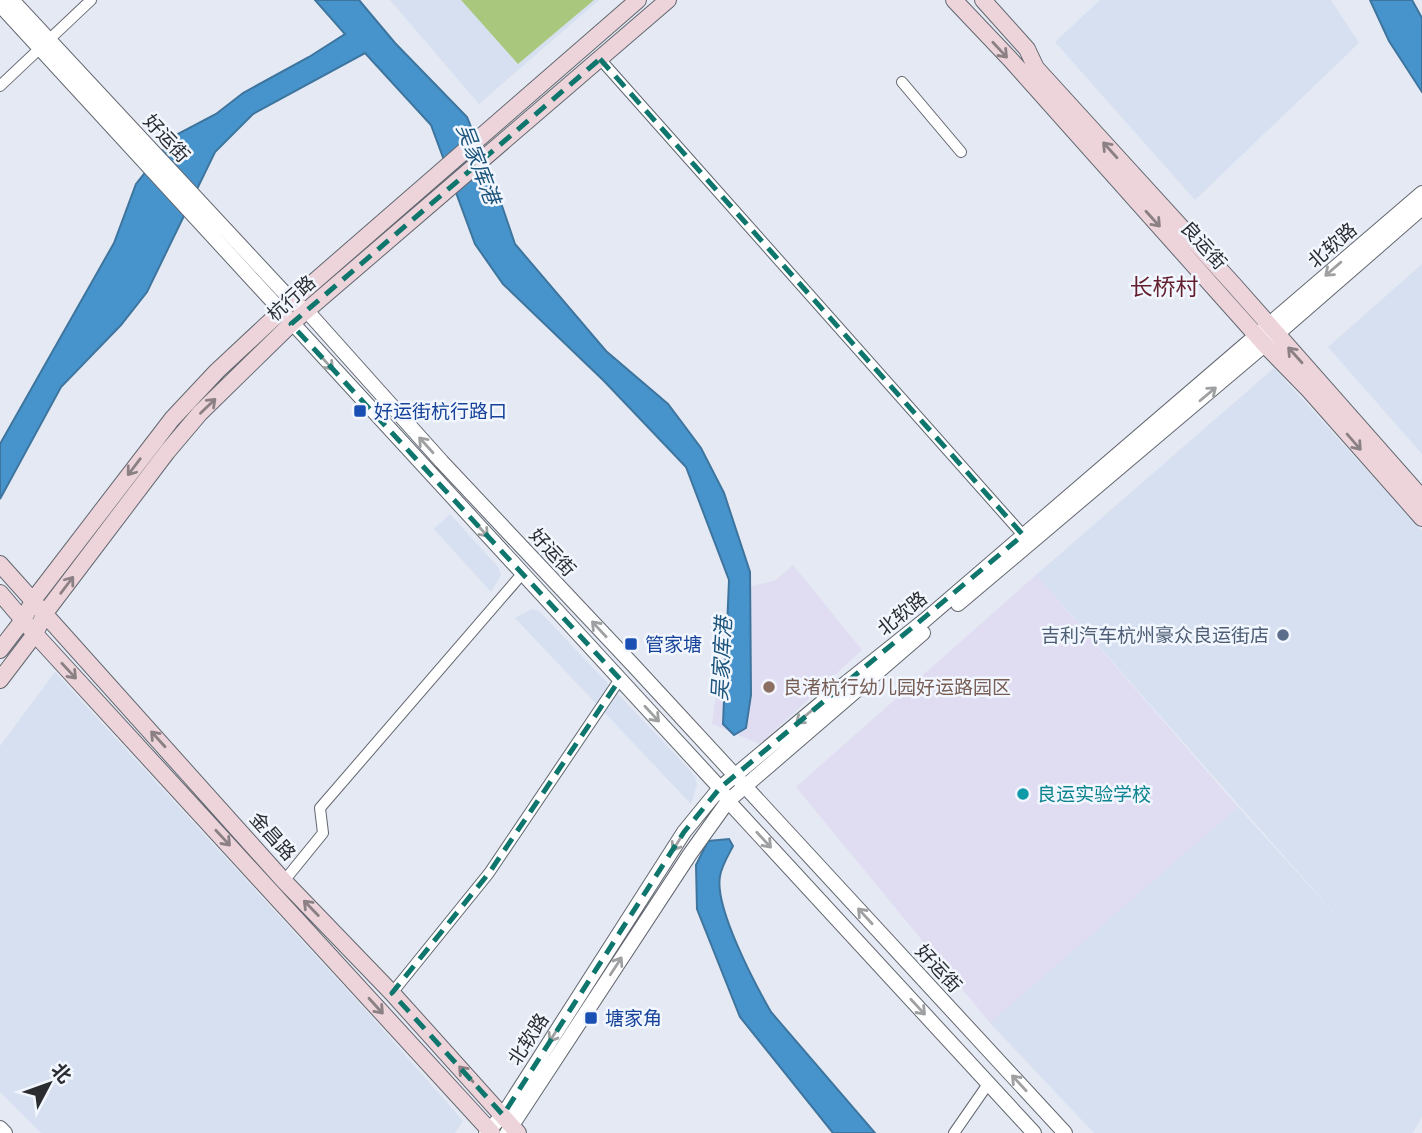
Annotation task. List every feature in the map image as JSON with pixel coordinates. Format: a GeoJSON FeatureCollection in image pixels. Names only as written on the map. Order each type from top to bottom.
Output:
{"type":"FeatureCollection","features":[{"type":"Feature","properties":{"kind":"main road","name":"杭行路"},"geometry":{"type":"LineString","coordinates":[[0,650],[23,620],[34,599],[172,419],[217,371],[286,306],[638,0]]}},
{"type":"Feature","properties":{"kind":"main road","name":"杭行路"},"geometry":{"type":"LineString","coordinates":[[0,680],[35,634],[46,613],[167,452],[200,413],[291,324],[668,0]]}},
{"type":"Feature","properties":{"kind":"main road","name":"良运街"},"geometry":{"type":"LineString","coordinates":[[954,0],[1422,498]]}},
{"type":"Feature","properties":{"kind":"main road","name":"良运街"},"geometry":{"type":"LineString","coordinates":[[982,0],[1027,49],[1036,68],[1267,335],[1309,390],[1422,518]]}},
{"type":"Feature","properties":{"kind":"main road","name":"金昌路"},"geometry":{"type":"LineString","coordinates":[[0,564],[284,881],[392,993],[510,1126]]}},
{"type":"Feature","properties":{"kind":"main road","name":"金昌路"},"geometry":{"type":"LineString","coordinates":[[0,593],[489,1132]]}},
{"type":"Feature","properties":{"kind":"street","name":"好运街"},"geometry":{"type":"LineString","coordinates":[[12,0],[45,44],[286,306],[291,324],[620,679],[720,788],[728,801],[1034,1133]]}},
{"type":"Feature","properties":{"kind":"street"},"geometry":{"type":"LineString","coordinates":[[0,86],[91,0]]}},
{"type":"Feature","properties":{"kind":"street","name":"好运街"},"geometry":{"type":"LineString","coordinates":[[0,5],[45,44]]}},
{"type":"Feature","properties":{"kind":"street"},"geometry":{"type":"LineString","coordinates":[[600,59],[1023,535]]}},
{"type":"Feature","properties":{"kind":"street"},"geometry":{"type":"LineString","coordinates":[[902,82],[961,152]]}},
{"type":"Feature","properties":{"kind":"street","name":"北软路"},"geometry":{"type":"LineString","coordinates":[[510,1126],[684,832],[720,788],[740,781],[835,708],[1267,335],[1422,193]]}},
{"type":"Feature","properties":{"kind":"street","name":"北软路"},"geometry":{"type":"LineString","coordinates":[[489,1132],[510,1126],[740,781],[1023,535],[1422,208]]}},
{"type":"Feature","properties":{"kind":"street","name":"好运街"},"geometry":{"type":"LineString","coordinates":[[286,306],[307,311],[442,463],[1065,1133]]}},
{"type":"Feature","properties":{"kind":"street"},"geometry":{"type":"LineString","coordinates":[[284,881],[323,833],[320,808],[522,573]]}},
{"type":"Feature","properties":{"kind":"street"},"geometry":{"type":"LineString","coordinates":[[392,993],[489,873],[620,679]]}},
{"type":"Feature","properties":{"kind":"street"},"geometry":{"type":"LineString","coordinates":[[954,1133],[988,1084]]}},
{"type":"Feature","properties":{"kind":"street"},"geometry":{"type":"LineString","coordinates":[[0,1128],[5,1133]]}},
{"type":"Feature","properties":{"kind":"highlighted area"},"geometry":{"type":"Polygon","coordinates":[[[600,59],[1023,535],[720,788],[684,832],[503,1115],[392,993],[489,873],[620,679],[291,324],[600,59]]]}},
{"type":"Feature","properties":{"kind":"shaded area"},"geometry":{"type":"Polygon","coordinates":[[[390,0],[599,0],[479,104],[390,0]]]}},
{"type":"Feature","properties":{"kind":"shaded area"},"geometry":{"type":"Polygon","coordinates":[[[1100,0],[1331,0],[1359,43],[1195,200],[1055,42],[1100,0]]]}},
{"type":"Feature","properties":{"kind":"shaded area"},"geometry":{"type":"Polygon","coordinates":[[[1422,264],[1422,454],[1328,347],[1422,264]]]}},
{"type":"Feature","properties":{"kind":"shaded area"},"geometry":{"type":"Polygon","coordinates":[[[1274,368],[1422,531],[1422,1116],[1413,1133],[1094,1133],[990,1023],[1238,807],[1350,931],[1036,575],[1274,368]]]}},
{"type":"Feature","properties":{"kind":"shaded area"},"geometry":{"type":"Polygon","coordinates":[[[450,514],[498,567],[501,575],[491,592],[434,529],[450,514]]]}},
{"type":"Feature","properties":{"kind":"shaded area","name":"良渚杭行幼儿园好运路园区"},"geometry":{"type":"Polygon","coordinates":[[[793,565],[862,650],[760,744],[712,724],[730,592],[776,580],[793,565]]]}},
{"type":"Feature","properties":{"kind":"shaded area","name":"良运实验学校"},"geometry":{"type":"Polygon","coordinates":[[[1036,575],[1238,807],[990,1023],[796,787],[1036,575]]]}},
{"type":"Feature","properties":{"kind":"shaded area"},"geometry":{"type":"Polygon","coordinates":[[[532,609],[539,611],[689,769],[697,785],[691,804],[515,618],[532,609]]]}},
{"type":"Feature","properties":{"kind":"shaded area"},"geometry":{"type":"Polygon","coordinates":[[[55,672],[371,1016],[463,1121],[455,1133],[41,1133],[0,1092],[0,746],[55,672]]]}},
{"type":"Feature","properties":{"kind":"green space"},"geometry":{"type":"Polygon","coordinates":[[[461,0],[594,0],[518,64],[461,0]]]}},
{"type":"Feature","properties":{"kind":"water","name":"吴家库港"},"geometry":{"type":"Polygon","coordinates":[[[315,0],[359,0],[395,43],[467,117],[515,244],[606,351],[668,404],[701,448],[724,493],[750,572],[751,695],[746,728],[734,735],[723,724],[729,580],[686,467],[604,381],[503,284],[475,244],[431,125],[365,53],[253,114],[215,152],[147,292],[121,325],[61,387],[0,499],[0,444],[114,243],[136,184],[174,136],[216,114],[243,93],[345,34],[315,0]]]}},
{"type":"Feature","properties":{"kind":"water"},"geometry":{"type":"Polygon","coordinates":[[[1370,0],[1412,0],[1422,18],[1422,92],[1389,41],[1370,0]]]}},
{"type":"Feature","properties":{"kind":"water"},"geometry":{"type":"Polygon","coordinates":[[[729,839],[733,846],[721,872],[720,890],[729,925],[746,965],[771,1012],[875,1133],[833,1133],[740,1017],[697,909],[696,865],[708,841],[729,839]]]}},
{"type":"Feature","properties":{"kind":"place","name":"好运街杭行路口"},"geometry":{"type":"Point","coordinates":[360,411]}},
{"type":"Feature","properties":{"kind":"place","name":"吉利汽车杭州豪众良运街店"},"geometry":{"type":"Point","coordinates":[1283,635]}},
{"type":"Feature","properties":{"kind":"place","name":"管家塘"},"geometry":{"type":"Point","coordinates":[631,644]}},
{"type":"Feature","properties":{"kind":"place","name":"良渚杭行幼儿园好运路园区"},"geometry":{"type":"Point","coordinates":[769,687]}},
{"type":"Feature","properties":{"kind":"place","name":"良运实验学校"},"geometry":{"type":"Point","coordinates":[1023,794]}},
{"type":"Feature","properties":{"kind":"place","name":"塘家角"},"geometry":{"type":"Point","coordinates":[591,1018]}},
{"type":"Feature","properties":{"kind":"district","name":"长桥村"},"geometry":{"type":"Point","coordinates":[1164,287]}}]}
